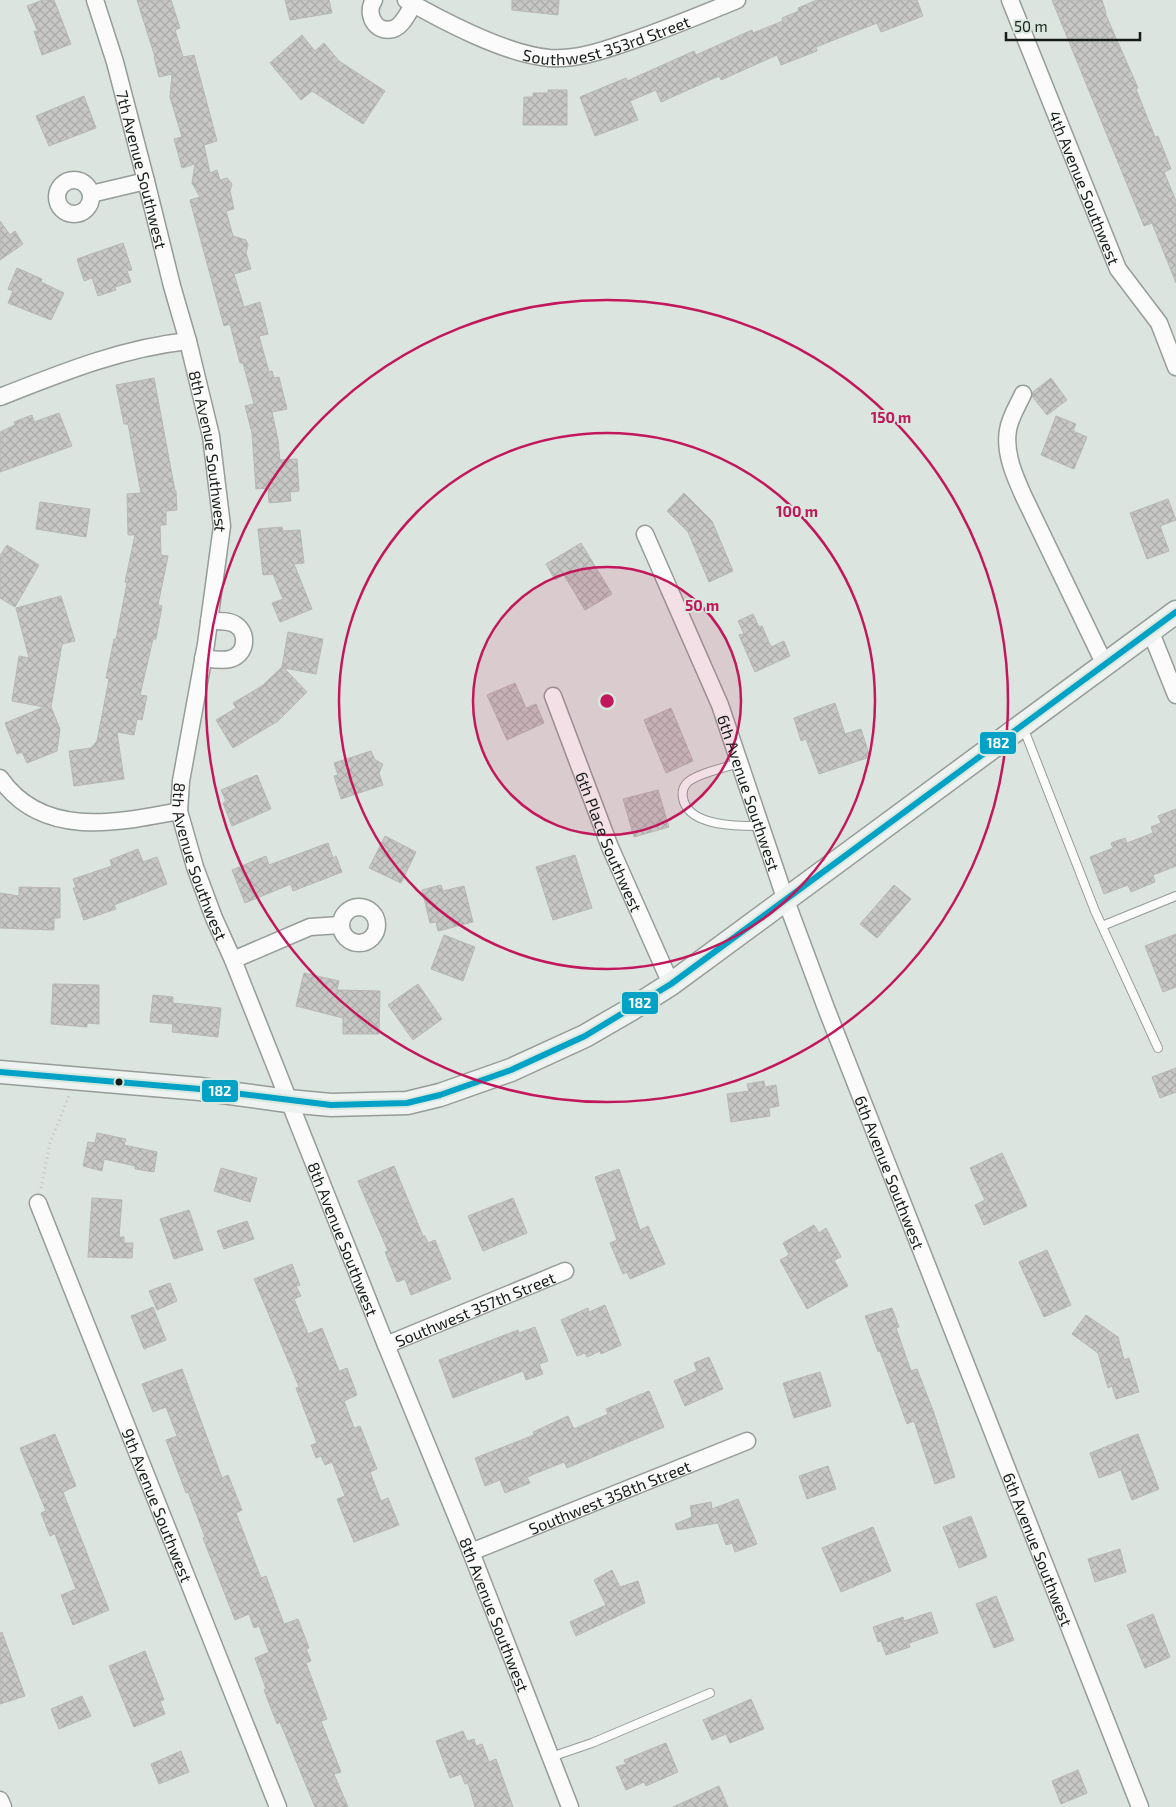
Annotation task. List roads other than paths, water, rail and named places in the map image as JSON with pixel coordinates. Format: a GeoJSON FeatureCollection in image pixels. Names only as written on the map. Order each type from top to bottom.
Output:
{"type":"FeatureCollection","features":[{"type":"Feature","properties":{"kind":"main road"},"geometry":{"type":"LineString","coordinates":[[0,1072],[200,1089],[331,1105],[369,1105],[407,1103],[440,1095],[511,1070],[585,1036],[671,984],[1176,612]]}},
{"type":"Feature","properties":{"kind":"street","name":"7th Avenue Southwest"},"geometry":{"type":"LineString","coordinates":[[95,0],[115,62],[172,286],[188,341]]}},
{"type":"Feature","properties":{"kind":"street"},"geometry":{"type":"LineString","coordinates":[[374,0],[370,10],[371,17],[374,23],[386,29],[393,29],[399,25],[410,2]]}},
{"type":"Feature","properties":{"kind":"street","name":"4th Avenue Southwest"},"geometry":{"type":"LineString","coordinates":[[1010,0],[1118,269],[1159,323],[1176,367]]}},
{"type":"Feature","properties":{"kind":"street","name":"Southwest 353rd Street"},"geometry":{"type":"LineString","coordinates":[[410,2],[456,27],[501,45],[525,54],[550,58],[573,57],[598,52],[667,28],[730,1]]}},
{"type":"Feature","properties":{"kind":"street"},"geometry":{"type":"LineString","coordinates":[[91,194],[146,181]]}},
{"type":"Feature","properties":{"kind":"street"},"geometry":{"type":"LineString","coordinates":[[0,397],[64,372],[113,356],[159,344],[188,341]]}},
{"type":"Feature","properties":{"kind":"street","name":"8th Avenue Southwest"},"geometry":{"type":"LineString","coordinates":[[188,341],[211,436],[222,526],[209,621],[181,781],[179,811],[195,867],[214,918],[233,960],[386,1345],[471,1552],[570,1807]]}},
{"type":"Feature","properties":{"kind":"street"},"geometry":{"type":"LineString","coordinates":[[1023,394],[1008,430],[1008,449],[1013,469],[1024,497],[1104,665]]}},
{"type":"Feature","properties":{"kind":"street","name":"6th Avenue Southwest"},"geometry":{"type":"LineString","coordinates":[[645,534],[720,705],[786,898],[870,1124],[1140,1807]]}},
{"type":"Feature","properties":{"kind":"street"},"geometry":{"type":"LineString","coordinates":[[203,658],[228,660],[240,653],[244,641],[243,634],[235,624],[209,621]]}},
{"type":"Feature","properties":{"kind":"street"},"geometry":{"type":"LineString","coordinates":[[1150,630],[1176,695]]}},
{"type":"Feature","properties":{"kind":"street","name":"6th Place Southwest"},"geometry":{"type":"LineString","coordinates":[[553,696],[610,847],[671,984]]}},
{"type":"Feature","properties":{"kind":"street"},"geometry":{"type":"LineString","coordinates":[[0,778],[15,796],[28,807],[55,818],[103,822],[130,820],[179,811]]}},
{"type":"Feature","properties":{"kind":"street"},"geometry":{"type":"LineString","coordinates":[[233,960],[310,927],[340,925]]}},
{"type":"Feature","properties":{"kind":"street","name":"9th Avenue Southwest"},"geometry":{"type":"LineString","coordinates":[[38,1204],[278,1807]]}},
{"type":"Feature","properties":{"kind":"street","name":"Southwest 357th Street"},"geometry":{"type":"LineString","coordinates":[[386,1345],[565,1271]]}},
{"type":"Feature","properties":{"kind":"street","name":"Southwest 358th Street"},"geometry":{"type":"LineString","coordinates":[[471,1552],[746,1441]]}},
{"type":"Feature","properties":{"kind":"street"},"geometry":{"type":"LineString","coordinates":[[0,1800],[3,1807]]}},
{"type":"Feature","properties":{"kind":"lane"},"geometry":{"type":"LineString","coordinates":[[1022,725],[1102,926],[1158,1048]]}},
{"type":"Feature","properties":{"kind":"lane"},"geometry":{"type":"LineString","coordinates":[[740,763],[694,778],[686,783],[682,799],[685,806],[702,819],[730,826],[761,826]]}},
{"type":"Feature","properties":{"kind":"lane"},"geometry":{"type":"LineString","coordinates":[[1102,926],[1176,896]]}},
{"type":"Feature","properties":{"kind":"lane"},"geometry":{"type":"LineString","coordinates":[[551,1757],[592,1743],[710,1693]]}}]}
